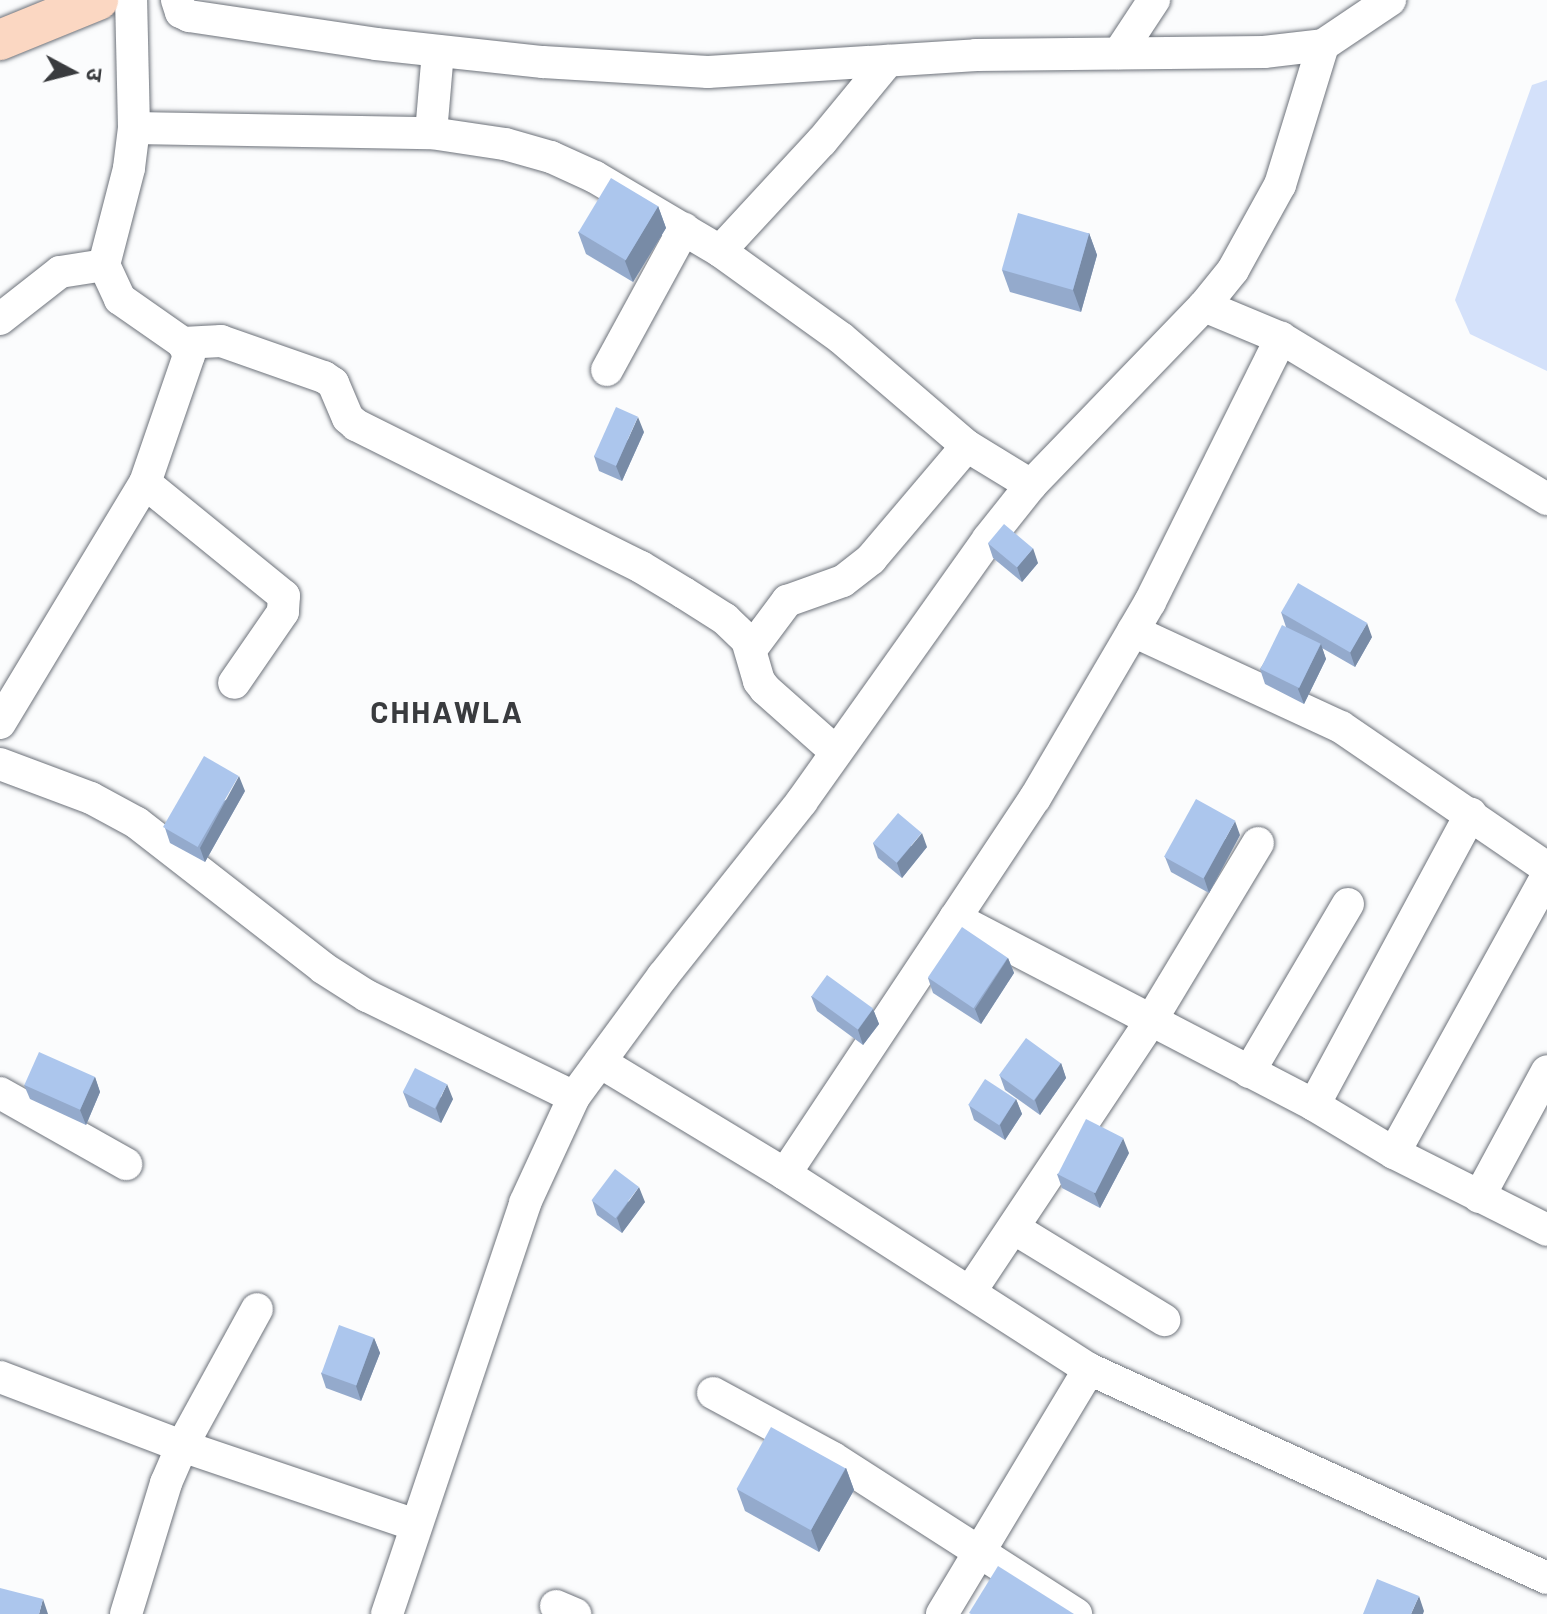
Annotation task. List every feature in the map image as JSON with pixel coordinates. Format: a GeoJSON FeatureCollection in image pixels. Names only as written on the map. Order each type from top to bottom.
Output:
{"type":"FeatureCollection","features":[{"type":"Feature","properties":{"kind":"main road"},"geometry":{"type":"LineString","coordinates":[[0,15],[36,0]]}},
{"type":"Feature","properties":{"kind":"main road"},"geometry":{"type":"LineString","coordinates":[[0,40],[98,0]]}},
{"type":"Feature","properties":{"kind":"street"},"geometry":{"type":"LineString","coordinates":[[0,723],[145,483],[189,355],[183,343],[120,299],[104,265],[123,197],[134,128],[131,0]]}},
{"type":"Feature","properties":{"kind":"street"},"geometry":{"type":"LineString","coordinates":[[177,0],[181,12],[189,16],[438,51],[677,71],[764,71],[976,55],[1264,52],[1323,45],[1390,0]]}},
{"type":"Feature","properties":{"kind":"street"},"geometry":{"type":"LineString","coordinates":[[1119,53],[1154,0]]}},
{"type":"Feature","properties":{"kind":"street"},"geometry":{"type":"LineString","coordinates":[[387,1614],[525,1203],[574,1097],[836,752],[953,586],[1031,485],[1204,306],[1233,270],[1280,185],[1323,45]]}},
{"type":"Feature","properties":{"kind":"street"},"geometry":{"type":"LineString","coordinates":[[431,133],[438,51]]}},
{"type":"Feature","properties":{"kind":"street"},"geometry":{"type":"LineString","coordinates":[[720,251],[822,141],[888,61]]}},
{"type":"Feature","properties":{"kind":"street"},"geometry":{"type":"LineString","coordinates":[[134,128],[431,133],[505,144],[551,157],[595,177],[720,251],[841,338],[967,446],[1031,485]]}},
{"type":"Feature","properties":{"kind":"street"},"geometry":{"type":"LineString","coordinates":[[607,370],[684,229]]}},
{"type":"Feature","properties":{"kind":"street"},"geometry":{"type":"LineString","coordinates":[[0,319],[60,272],[104,265]]}},
{"type":"Feature","properties":{"kind":"street"},"geometry":{"type":"LineString","coordinates":[[1204,306],[1281,338],[1547,499]]}},
{"type":"Feature","properties":{"kind":"street"},"geometry":{"type":"LineString","coordinates":[[785,1174],[1035,798],[1133,631],[1281,338]]}},
{"type":"Feature","properties":{"kind":"street"},"geometry":{"type":"LineString","coordinates":[[183,343],[221,341],[324,377],[333,383],[348,418],[356,425],[641,567],[725,619],[752,648],[759,681],[765,689],[836,752]]}},
{"type":"Feature","properties":{"kind":"street"},"geometry":{"type":"LineString","coordinates":[[752,648],[787,601],[843,581],[871,559],[967,446]]}},
{"type":"Feature","properties":{"kind":"street"},"geometry":{"type":"LineString","coordinates":[[145,483],[284,596],[283,612],[234,683]]}},
{"type":"Feature","properties":{"kind":"street"},"geometry":{"type":"LineString","coordinates":[[1133,631],[1330,721],[1547,868]]}},
{"type":"Feature","properties":{"kind":"street"},"geometry":{"type":"LineString","coordinates":[[0,764],[80,793],[137,823],[299,950],[367,996],[574,1097]]}},
{"type":"Feature","properties":{"kind":"street"},"geometry":{"type":"LineString","coordinates":[[1314,1105],[1471,814]]}},
{"type":"Feature","properties":{"kind":"street"},"geometry":{"type":"LineString","coordinates":[[970,1292],[1015,1229],[1150,1022],[1258,843]]}},
{"type":"Feature","properties":{"kind":"street"},"geometry":{"type":"LineString","coordinates":[[1394,1153],[1547,876]]}},
{"type":"Feature","properties":{"kind":"street"},"geometry":{"type":"LineString","coordinates":[[1249,1072],[1348,904]]}},
{"type":"Feature","properties":{"kind":"street"},"geometry":{"type":"LineString","coordinates":[[955,918],[1314,1105],[1394,1153],[1547,1230]]}},
{"type":"Feature","properties":{"kind":"street"},"geometry":{"type":"LineString","coordinates":[[600,1062],[785,1174],[1089,1369],[1547,1578]]}},
{"type":"Feature","properties":{"kind":"street"},"geometry":{"type":"LineString","coordinates":[[1479,1197],[1547,1071]]}},
{"type":"Feature","properties":{"kind":"street"},"geometry":{"type":"LineString","coordinates":[[0,1093],[126,1164]]}},
{"type":"Feature","properties":{"kind":"street"},"geometry":{"type":"LineString","coordinates":[[1015,1229],[1164,1320]]}},
{"type":"Feature","properties":{"kind":"street"},"geometry":{"type":"LineString","coordinates":[[126,1614],[151,1528],[182,1446],[257,1309]]}},
{"type":"Feature","properties":{"kind":"street"},"geometry":{"type":"LineString","coordinates":[[942,1614],[1089,1369]]}},
{"type":"Feature","properties":{"kind":"street"},"geometry":{"type":"LineString","coordinates":[[0,1377],[182,1446],[415,1525]]}},
{"type":"Feature","properties":{"kind":"street"},"geometry":{"type":"LineString","coordinates":[[713,1393],[833,1458],[1076,1614]]}},
{"type":"Feature","properties":{"kind":"water"},"geometry":{"type":"Polygon","coordinates":[[[1547,80],[1547,371],[1470,334],[1455,300],[1532,85],[1547,80]]]}},
{"type":"Feature","properties":{"kind":"building"},"geometry":{"type":"Polygon","coordinates":[[[611,178],[658,206],[626,260],[579,232],[611,178]]]}},
{"type":"Feature","properties":{"kind":"building"},"geometry":{"type":"Polygon","coordinates":[[[1018,213],[1089,233],[1073,290],[1002,270],[1018,213]]]}},
{"type":"Feature","properties":{"kind":"building"},"geometry":{"type":"Polygon","coordinates":[[[616,407],[638,417],[616,466],[594,456],[616,407]]]}},
{"type":"Feature","properties":{"kind":"building"},"geometry":{"type":"Polygon","coordinates":[[[1004,524],[1033,548],[1017,568],[988,543],[1004,524]]]}},
{"type":"Feature","properties":{"kind":"building"},"geometry":{"type":"Polygon","coordinates":[[[1298,583],[1367,623],[1350,652],[1281,612],[1298,583]]]}},
{"type":"Feature","properties":{"kind":"building"},"geometry":{"type":"Polygon","coordinates":[[[1282,625],[1321,644],[1299,688],[1261,669],[1282,625]]]}},
{"type":"Feature","properties":{"kind":"building"},"geometry":{"type":"Polygon","coordinates":[[[204,756],[239,776],[198,847],[163,827],[204,756]]]}},
{"type":"Feature","properties":{"kind":"building"},"geometry":{"type":"Polygon","coordinates":[[[1196,799],[1235,821],[1203,879],[1164,857],[1196,799]]]}},
{"type":"Feature","properties":{"kind":"building"},"geometry":{"type":"Polygon","coordinates":[[[898,813],[922,833],[897,863],[873,843],[898,813]]]}},
{"type":"Feature","properties":{"kind":"building"},"geometry":{"type":"Polygon","coordinates":[[[962,927],[1008,958],[973,1008],[928,978],[962,927]]]}},
{"type":"Feature","properties":{"kind":"building"},"geometry":{"type":"Polygon","coordinates":[[[827,975],[873,1009],[858,1030],[812,996],[827,975]]]}},
{"type":"Feature","properties":{"kind":"building"},"geometry":{"type":"Polygon","coordinates":[[[1026,1038],[1061,1063],[1034,1100],[999,1075],[1026,1038]]]}},
{"type":"Feature","properties":{"kind":"building"},"geometry":{"type":"Polygon","coordinates":[[[39,1052],[95,1077],[80,1110],[24,1085],[39,1052]]]}},
{"type":"Feature","properties":{"kind":"building"},"geometry":{"type":"Polygon","coordinates":[[[415,1068],[447,1084],[435,1108],[403,1092],[415,1068]]]}},
{"type":"Feature","properties":{"kind":"building"},"geometry":{"type":"Polygon","coordinates":[[[985,1079],[1016,1099],[999,1125],[968,1105],[985,1079]]]}},
{"type":"Feature","properties":{"kind":"building"},"geometry":{"type":"Polygon","coordinates":[[[1086,1119],[1123,1138],[1095,1193],[1058,1174],[1086,1119]]]}},
{"type":"Feature","properties":{"kind":"building"},"geometry":{"type":"Polygon","coordinates":[[[615,1169],[639,1187],[615,1218],[592,1200],[615,1169]]]}},
{"type":"Feature","properties":{"kind":"building"},"geometry":{"type":"Polygon","coordinates":[[[339,1325],[374,1338],[356,1386],[322,1373],[339,1325]]]}},
{"type":"Feature","properties":{"kind":"building"},"geometry":{"type":"Polygon","coordinates":[[[771,1427],[845,1468],[811,1530],[737,1489],[771,1427]]]}},
{"type":"Feature","properties":{"kind":"building"},"geometry":{"type":"Polygon","coordinates":[[[998,1566],[1074,1614],[969,1613],[998,1566]]]}},
{"type":"Feature","properties":{"kind":"building"},"geometry":{"type":"Polygon","coordinates":[[[1377,1579],[1419,1596],[1411,1614],[1363,1614],[1377,1579]]]}},
{"type":"Feature","properties":{"kind":"building"},"geometry":{"type":"Polygon","coordinates":[[[0,1588],[43,1599],[39,1614],[0,1614],[0,1588]]]}},
{"type":"Feature","properties":{"kind":"district","name":"CHHAWLA"},"geometry":{"type":"Point","coordinates":[447,711]}}]}
